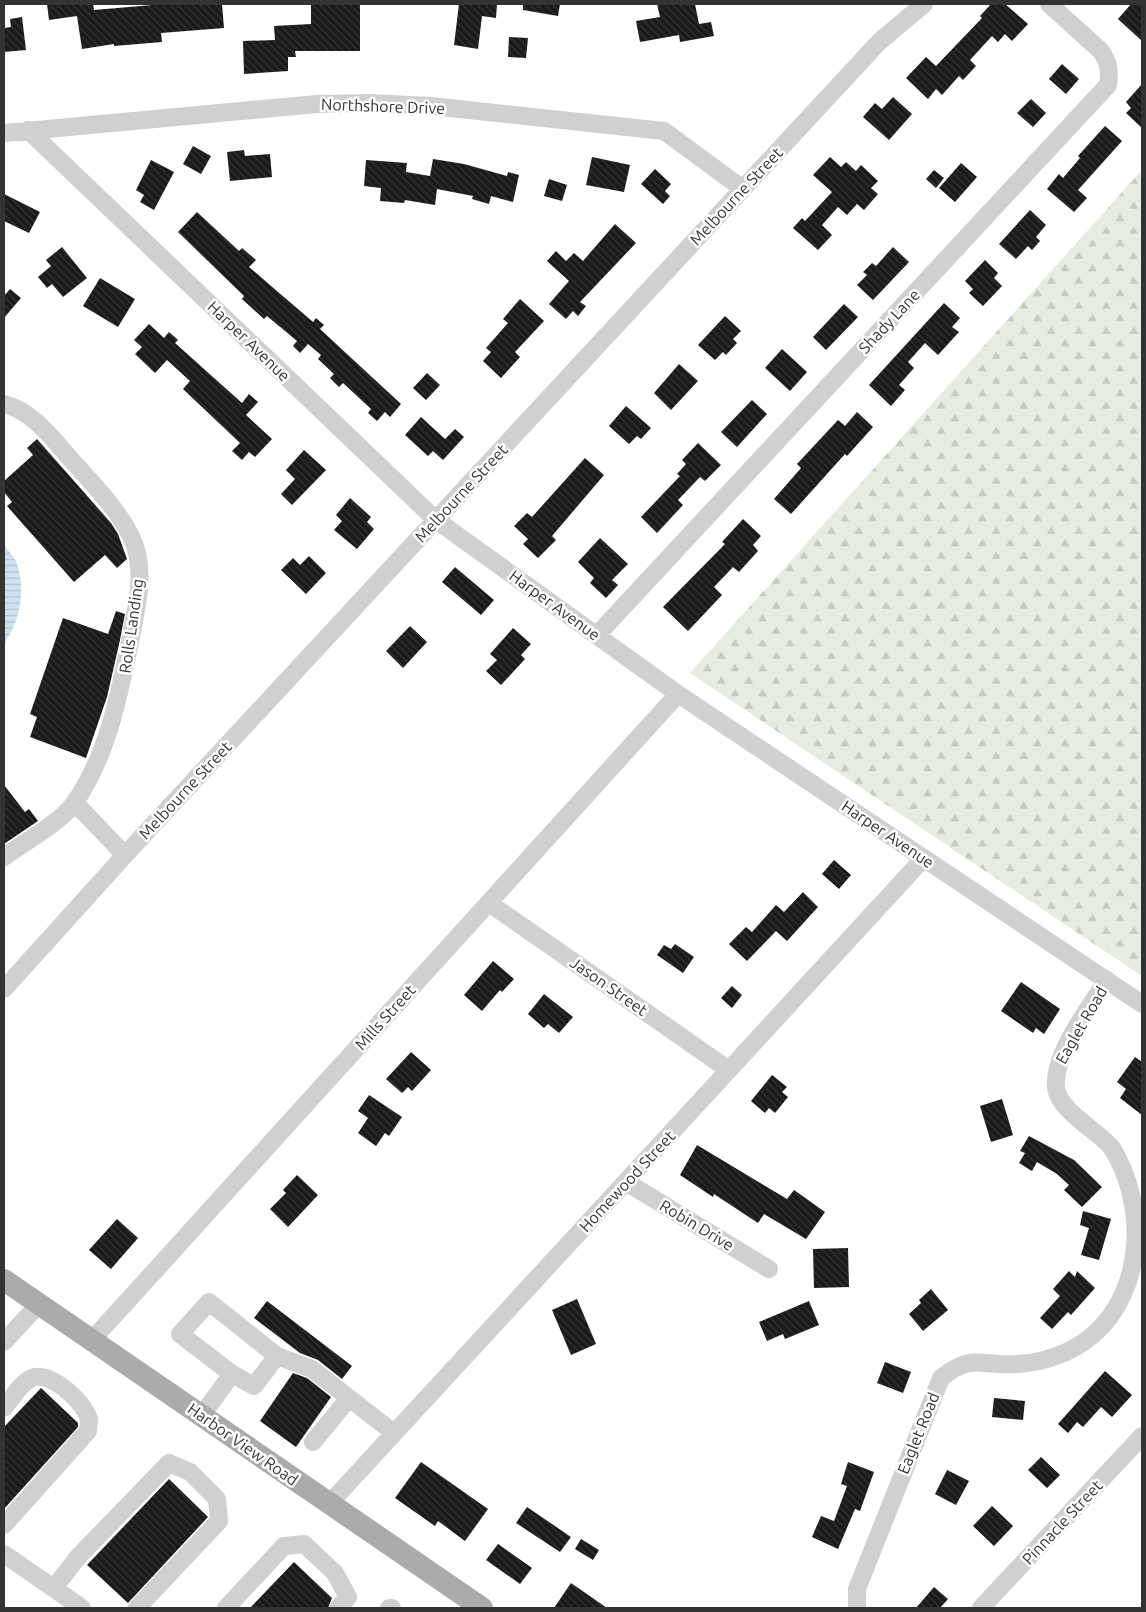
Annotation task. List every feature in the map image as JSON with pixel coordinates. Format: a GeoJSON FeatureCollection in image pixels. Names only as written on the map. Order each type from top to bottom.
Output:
{"type":"FeatureCollection","features":[{"type":"Feature","properties":{"kind":"main road","name":"Harbor View Road"},"geometry":{"type":"LineString","coordinates":[[4,1280],[482,1608]]}},
{"type":"Feature","properties":{"kind":"street","name":"Melbourne Street"},"geometry":{"type":"LineString","coordinates":[[4,989],[125,854],[879,42],[924,4]]}},
{"type":"Feature","properties":{"kind":"street","name":"Shady Lane"},"geometry":{"type":"LineString","coordinates":[[597,636],[1108,85],[1110,72],[1101,51],[1049,4]]}},
{"type":"Feature","properties":{"kind":"street","name":"Northshore Drive"},"geometry":{"type":"LineString","coordinates":[[4,133],[317,104],[370,103],[431,106],[664,131],[743,190]]}},
{"type":"Feature","properties":{"kind":"street","name":"Harper Avenue"},"geometry":{"type":"LineString","coordinates":[[28,130],[436,520],[678,694],[1142,1004]]}},
{"type":"Feature","properties":{"kind":"street","name":"Rolls Landing"},"geometry":{"type":"LineString","coordinates":[[4,404],[16,407],[36,422],[55,441],[107,502],[129,532],[137,552],[138,595],[120,695],[100,755],[75,803],[60,817],[4,857]]}},
{"type":"Feature","properties":{"kind":"street","name":"Mills Street"},"geometry":{"type":"LineString","coordinates":[[92,1340],[678,694]]}},
{"type":"Feature","properties":{"kind":"street"},"geometry":{"type":"LineString","coordinates":[[75,803],[125,854]]}},
{"type":"Feature","properties":{"kind":"street","name":"Homewood Street"},"geometry":{"type":"LineString","coordinates":[[329,1504],[924,858]]}},
{"type":"Feature","properties":{"kind":"street","name":"Jason Street"},"geometry":{"type":"LineString","coordinates":[[489,903],[729,1070]]}},
{"type":"Feature","properties":{"kind":"street","name":"Eaglet Road"},"geometry":{"type":"LineString","coordinates":[[857,1608],[857,1589],[941,1378],[956,1366],[974,1361],[1015,1364],[1036,1362],[1075,1347],[1092,1336],[1107,1321],[1130,1287],[1141,1246],[1140,1212],[1134,1185],[1113,1149],[1099,1134],[1065,1108],[1056,1091],[1056,1072],[1062,1054],[1107,980]]}},
{"type":"Feature","properties":{"kind":"street","name":"Robin Drive"},"geometry":{"type":"LineString","coordinates":[[626,1182],[769,1269]]}},
{"type":"Feature","properties":{"kind":"street"},"geometry":{"type":"LineString","coordinates":[[277,1356],[254,1386],[232,1374],[180,1334],[208,1302],[277,1356],[312,1369],[394,1433]]}},
{"type":"Feature","properties":{"kind":"street"},"geometry":{"type":"LineString","coordinates":[[4,1342],[39,1304]]}},
{"type":"Feature","properties":{"kind":"street"},"geometry":{"type":"LineString","coordinates":[[202,1416],[232,1374]]}},
{"type":"Feature","properties":{"kind":"street"},"geometry":{"type":"LineString","coordinates":[[4,1408],[30,1379],[41,1377],[55,1380],[83,1407],[89,1420],[88,1431],[4,1525]]}},
{"type":"Feature","properties":{"kind":"street"},"geometry":{"type":"LineString","coordinates":[[313,1442],[349,1398]]}},
{"type":"Feature","properties":{"kind":"street","name":"Pinnacle Street"},"geometry":{"type":"LineString","coordinates":[[981,1608],[1142,1436]]}},
{"type":"Feature","properties":{"kind":"street"},"geometry":{"type":"LineString","coordinates":[[54,1588],[78,1557],[169,1463],[190,1472],[217,1499],[219,1521],[137,1608]]}},
{"type":"Feature","properties":{"kind":"street"},"geometry":{"type":"LineString","coordinates":[[226,1608],[284,1546],[304,1544],[335,1573],[348,1597],[338,1608]]}},
{"type":"Feature","properties":{"kind":"street"},"geometry":{"type":"LineString","coordinates":[[4,1554],[82,1608]]}},
{"type":"Feature","properties":{"kind":"green space"},"geometry":{"type":"Polygon","coordinates":[[[1142,170],[1142,976],[690,673],[1142,170]]]}},
{"type":"Feature","properties":{"kind":"water"},"geometry":{"type":"Polygon","coordinates":[[[4,545],[17,564],[20,574],[21,595],[18,616],[10,635],[4,643],[4,545]]]}},
{"type":"Feature","properties":{"kind":"building"},"geometry":{"type":"Polygon","coordinates":[[[47,4],[93,4],[94,10],[164,4],[222,4],[224,28],[161,33],[162,42],[114,46],[114,44],[82,49],[77,16],[49,20],[47,4]]]}},
{"type":"Feature","properties":{"kind":"building"},"geometry":{"type":"Polygon","coordinates":[[[311,4],[360,4],[360,51],[295,51],[296,57],[288,57],[288,71],[244,74],[243,41],[275,40],[274,26],[311,24],[311,4]]]}},
{"type":"Feature","properties":{"kind":"building"},"geometry":{"type":"Polygon","coordinates":[[[459,4],[497,4],[496,18],[482,16],[478,49],[454,45],[459,4]]]}},
{"type":"Feature","properties":{"kind":"building"},"geometry":{"type":"Polygon","coordinates":[[[523,4],[560,4],[558,16],[523,10],[523,4]]]}},
{"type":"Feature","properties":{"kind":"building"},"geometry":{"type":"Polygon","coordinates":[[[657,4],[695,4],[699,24],[711,22],[714,36],[680,42],[679,35],[640,42],[636,21],[660,17],[657,4]]]}},
{"type":"Feature","properties":{"kind":"building"},"geometry":{"type":"Polygon","coordinates":[[[991,4],[1005,4],[1028,24],[1012,41],[1005,34],[998,42],[992,36],[970,60],[976,66],[963,80],[959,76],[942,95],[936,89],[928,99],[906,78],[926,57],[936,66],[982,18],[980,16],[991,4]]]}},
{"type":"Feature","properties":{"kind":"building"},"geometry":{"type":"Polygon","coordinates":[[[1131,4],[1142,4],[1142,41],[1118,19],[1131,4]]]}},
{"type":"Feature","properties":{"kind":"building"},"geometry":{"type":"Polygon","coordinates":[[[22,17],[26,50],[4,52],[4,28],[11,27],[10,19],[22,17]]]}},
{"type":"Feature","properties":{"kind":"building"},"geometry":{"type":"Polygon","coordinates":[[[509,37],[528,38],[526,58],[508,57],[509,37]]]}},
{"type":"Feature","properties":{"kind":"building"},"geometry":{"type":"Polygon","coordinates":[[[1062,64],[1079,79],[1066,94],[1049,79],[1062,64]]]}},
{"type":"Feature","properties":{"kind":"building"},"geometry":{"type":"Polygon","coordinates":[[[1142,84],[1142,128],[1126,113],[1131,108],[1126,102],[1142,84]]]}},
{"type":"Feature","properties":{"kind":"building"},"geometry":{"type":"Polygon","coordinates":[[[893,97],[912,114],[889,140],[863,117],[875,103],[882,109],[893,97]]]}},
{"type":"Feature","properties":{"kind":"building"},"geometry":{"type":"Polygon","coordinates":[[[1031,99],[1046,113],[1033,127],[1017,113],[1031,99]]]}},
{"type":"Feature","properties":{"kind":"building"},"geometry":{"type":"Polygon","coordinates":[[[1105,126],[1122,141],[1078,190],[1087,198],[1074,212],[1047,189],[1059,174],[1063,178],[1080,158],[1078,156],[1105,126]]]}},
{"type":"Feature","properties":{"kind":"building"},"geometry":{"type":"Polygon","coordinates":[[[193,146],[211,156],[201,174],[183,164],[193,146]]]}},
{"type":"Feature","properties":{"kind":"building"},"geometry":{"type":"Polygon","coordinates":[[[244,150],[245,156],[270,154],[272,177],[230,181],[227,152],[244,150]]]}},
{"type":"Feature","properties":{"kind":"building"},"geometry":{"type":"Polygon","coordinates":[[[592,157],[630,165],[624,192],[586,185],[592,157]]]}},
{"type":"Feature","properties":{"kind":"building"},"geometry":{"type":"Polygon","coordinates":[[[830,157],[841,167],[846,162],[856,171],[861,165],[878,181],[871,188],[878,194],[864,210],[857,204],[847,215],[838,207],[822,225],[832,235],[818,250],[793,228],[802,218],[805,221],[832,192],[813,175],[830,157]]]}},
{"type":"Feature","properties":{"kind":"building"},"geometry":{"type":"Polygon","coordinates":[[[433,159],[464,164],[507,176],[508,172],[519,175],[513,202],[491,196],[489,204],[472,199],[473,196],[437,189],[435,205],[405,200],[404,203],[380,201],[381,188],[364,186],[366,160],[407,163],[406,172],[430,176],[433,159]]]}},
{"type":"Feature","properties":{"kind":"building"},"geometry":{"type":"Polygon","coordinates":[[[151,160],[174,172],[154,210],[140,202],[144,195],[136,190],[151,160]]]}},
{"type":"Feature","properties":{"kind":"building"},"geometry":{"type":"Polygon","coordinates":[[[961,163],[977,177],[955,202],[939,188],[961,163]]]}},
{"type":"Feature","properties":{"kind":"building"},"geometry":{"type":"Polygon","coordinates":[[[655,169],[671,184],[665,191],[670,196],[663,204],[641,184],[655,169]]]}},
{"type":"Feature","properties":{"kind":"building"},"geometry":{"type":"Polygon","coordinates":[[[934,170],[944,178],[936,188],[926,179],[934,170]]]}},
{"type":"Feature","properties":{"kind":"building"},"geometry":{"type":"Polygon","coordinates":[[[549,179],[567,185],[562,201],[544,196],[549,179]]]}},
{"type":"Feature","properties":{"kind":"building"},"geometry":{"type":"Polygon","coordinates":[[[4,194],[40,212],[29,233],[4,221],[4,194]]]}},
{"type":"Feature","properties":{"kind":"building"},"geometry":{"type":"Polygon","coordinates":[[[1030,210],[1046,225],[1036,237],[1040,241],[1032,250],[1028,246],[1016,259],[999,244],[1030,210]]]}},
{"type":"Feature","properties":{"kind":"building"},"geometry":{"type":"Polygon","coordinates":[[[197,212],[239,251],[242,248],[256,260],[249,267],[313,322],[316,318],[324,325],[320,329],[401,404],[390,417],[385,412],[377,421],[368,413],[371,409],[343,383],[339,387],[330,378],[334,374],[318,359],[321,355],[308,344],[300,353],[293,346],[297,341],[267,316],[264,319],[242,299],[244,296],[178,232],[197,212]]]}},
{"type":"Feature","properties":{"kind":"building"},"geometry":{"type":"Polygon","coordinates":[[[615,224],[636,243],[580,302],[586,306],[578,316],[573,311],[566,319],[549,304],[569,281],[547,261],[556,251],[566,261],[574,253],[583,261],[615,224]]]}},
{"type":"Feature","properties":{"kind":"building"},"geometry":{"type":"Polygon","coordinates":[[[62,247],[87,278],[63,297],[52,284],[47,288],[38,277],[51,266],[46,260],[62,247]]]}},
{"type":"Feature","properties":{"kind":"building"},"geometry":{"type":"Polygon","coordinates":[[[893,247],[909,262],[873,300],[857,285],[867,275],[863,272],[872,263],[876,266],[893,247]]]}},
{"type":"Feature","properties":{"kind":"building"},"geometry":{"type":"Polygon","coordinates":[[[985,260],[998,273],[994,278],[1002,286],[983,306],[969,293],[973,289],[965,281],[985,260]]]}},
{"type":"Feature","properties":{"kind":"building"},"geometry":{"type":"Polygon","coordinates":[[[100,278],[135,299],[118,327],[83,306],[100,278]]]}},
{"type":"Feature","properties":{"kind":"building"},"geometry":{"type":"Polygon","coordinates":[[[10,289],[21,298],[4,318],[4,296],[10,289]]]}},
{"type":"Feature","properties":{"kind":"building"},"geometry":{"type":"Polygon","coordinates":[[[520,299],[544,321],[515,352],[520,357],[501,378],[483,361],[491,352],[486,348],[508,323],[503,319],[520,299]]]}},
{"type":"Feature","properties":{"kind":"building"},"geometry":{"type":"Polygon","coordinates":[[[944,303],[960,318],[952,327],[959,332],[938,355],[925,343],[908,362],[914,368],[899,385],[905,390],[891,406],[869,385],[944,303]]]}},
{"type":"Feature","properties":{"kind":"building"},"geometry":{"type":"Polygon","coordinates":[[[844,304],[858,317],[826,350],[813,337],[844,304]]]}},
{"type":"Feature","properties":{"kind":"building"},"geometry":{"type":"Polygon","coordinates":[[[725,316],[741,331],[733,339],[737,343],[726,355],[723,352],[715,360],[698,345],[725,316]]]}},
{"type":"Feature","properties":{"kind":"building"},"geometry":{"type":"Polygon","coordinates":[[[149,324],[164,338],[169,332],[178,340],[175,343],[242,403],[249,394],[258,402],[246,415],[272,439],[255,457],[249,452],[242,460],[232,451],[240,443],[183,389],[190,381],[167,360],[155,373],[135,354],[142,347],[134,340],[149,324]]]}},
{"type":"Feature","properties":{"kind":"building"},"geometry":{"type":"Polygon","coordinates":[[[782,349],[807,372],[790,391],[765,368],[782,349]]]}},
{"type":"Feature","properties":{"kind":"building"},"geometry":{"type":"Polygon","coordinates":[[[679,364],[698,381],[671,410],[654,393],[679,364]]]}},
{"type":"Feature","properties":{"kind":"building"},"geometry":{"type":"Polygon","coordinates":[[[427,373],[440,385],[426,400],[413,388],[427,373]]]}},
{"type":"Feature","properties":{"kind":"building"},"geometry":{"type":"Polygon","coordinates":[[[752,400],[767,414],[737,447],[721,432],[752,400]]]}},
{"type":"Feature","properties":{"kind":"building"},"geometry":{"type":"Polygon","coordinates":[[[626,406],[651,428],[641,439],[637,436],[629,444],[609,426],[626,406]]]}},
{"type":"Feature","properties":{"kind":"building"},"geometry":{"type":"Polygon","coordinates":[[[857,412],[873,427],[847,456],[845,454],[791,514],[774,499],[801,468],[797,464],[838,420],[845,426],[857,412]]]}},
{"type":"Feature","properties":{"kind":"building"},"geometry":{"type":"Polygon","coordinates":[[[421,417],[445,439],[455,429],[464,437],[443,460],[433,451],[428,456],[405,435],[421,417]]]}},
{"type":"Feature","properties":{"kind":"building"},"geometry":{"type":"Polygon","coordinates":[[[37,439],[111,523],[118,534],[127,559],[117,568],[105,555],[74,582],[7,506],[12,502],[4,492],[4,481],[33,455],[27,448],[37,439]]]}},
{"type":"Feature","properties":{"kind":"building"},"geometry":{"type":"Polygon","coordinates":[[[698,443],[721,465],[705,481],[700,477],[678,500],[683,505],[657,533],[641,517],[680,476],[677,474],[686,464],[682,460],[698,443]]]}},
{"type":"Feature","properties":{"kind":"building"},"geometry":{"type":"Polygon","coordinates":[[[304,450],[326,470],[292,505],[281,494],[295,479],[286,470],[304,450]]]}},
{"type":"Feature","properties":{"kind":"building"},"geometry":{"type":"Polygon","coordinates":[[[585,458],[604,475],[552,536],[556,540],[538,558],[523,544],[528,539],[514,526],[527,513],[532,517],[585,458]]]}},
{"type":"Feature","properties":{"kind":"building"},"geometry":{"type":"Polygon","coordinates":[[[350,498],[371,517],[367,522],[374,529],[357,549],[334,530],[342,521],[336,515],[350,498]]]}},
{"type":"Feature","properties":{"kind":"building"},"geometry":{"type":"Polygon","coordinates":[[[743,519],[761,536],[753,545],[758,551],[739,572],[733,567],[714,587],[722,595],[688,631],[663,607],[725,544],[722,542],[743,519]]]}},
{"type":"Feature","properties":{"kind":"building"},"geometry":{"type":"Polygon","coordinates":[[[600,538],[628,564],[612,580],[618,585],[606,598],[590,583],[594,578],[578,562],[600,538]]]}},
{"type":"Feature","properties":{"kind":"building"},"geometry":{"type":"Polygon","coordinates":[[[309,556],[326,573],[306,594],[281,570],[293,558],[300,565],[309,556]]]}},
{"type":"Feature","properties":{"kind":"building"},"geometry":{"type":"Polygon","coordinates":[[[455,567],[494,600],[481,615],[442,582],[455,567]]]}},
{"type":"Feature","properties":{"kind":"building"},"geometry":{"type":"Polygon","coordinates":[[[116,611],[125,614],[120,640],[107,697],[86,758],[30,737],[37,717],[30,714],[63,618],[108,634],[116,611]]]}},
{"type":"Feature","properties":{"kind":"building"},"geometry":{"type":"Polygon","coordinates":[[[410,626],[427,642],[403,668],[386,651],[410,626]]]}},
{"type":"Feature","properties":{"kind":"building"},"geometry":{"type":"Polygon","coordinates":[[[513,628],[531,644],[521,655],[525,659],[501,685],[486,671],[497,660],[490,654],[513,628]]]}},
{"type":"Feature","properties":{"kind":"building"},"geometry":{"type":"Polygon","coordinates":[[[4,785],[25,812],[29,809],[38,821],[4,844],[4,785]]]}},
{"type":"Feature","properties":{"kind":"building"},"geometry":{"type":"Polygon","coordinates":[[[834,860],[851,875],[839,889],[822,874],[834,860]]]}},
{"type":"Feature","properties":{"kind":"building"},"geometry":{"type":"Polygon","coordinates":[[[803,892],[818,907],[787,941],[776,931],[747,961],[729,944],[746,927],[752,932],[776,905],[784,912],[803,892]]]}},
{"type":"Feature","properties":{"kind":"building"},"geometry":{"type":"Polygon","coordinates":[[[675,944],[694,957],[683,973],[657,955],[664,945],[671,949],[675,944]]]}},
{"type":"Feature","properties":{"kind":"building"},"geometry":{"type":"Polygon","coordinates":[[[493,961],[514,979],[502,992],[500,990],[482,1011],[464,995],[493,961]]]}},
{"type":"Feature","properties":{"kind":"building"},"geometry":{"type":"Polygon","coordinates":[[[1021,982],[1060,1009],[1044,1034],[1036,1028],[1033,1033],[1001,1011],[1021,982]]]}},
{"type":"Feature","properties":{"kind":"building"},"geometry":{"type":"Polygon","coordinates":[[[732,986],[742,995],[732,1008],[721,998],[732,986]]]}},
{"type":"Feature","properties":{"kind":"building"},"geometry":{"type":"Polygon","coordinates":[[[544,994],[573,1017],[559,1033],[548,1024],[544,1028],[528,1014],[544,994]]]}},
{"type":"Feature","properties":{"kind":"building"},"geometry":{"type":"Polygon","coordinates":[[[411,1052],[431,1070],[412,1091],[408,1087],[402,1093],[386,1079],[411,1052]]]}},
{"type":"Feature","properties":{"kind":"building"},"geometry":{"type":"Polygon","coordinates":[[[1135,1057],[1142,1062],[1142,1115],[1120,1098],[1126,1089],[1117,1082],[1135,1057]]]}},
{"type":"Feature","properties":{"kind":"building"},"geometry":{"type":"Polygon","coordinates":[[[772,1075],[787,1087],[782,1092],[788,1097],[775,1113],[769,1108],[765,1113],[751,1101],[772,1075]]]}},
{"type":"Feature","properties":{"kind":"building"},"geometry":{"type":"Polygon","coordinates":[[[369,1095],[402,1117],[389,1136],[385,1133],[376,1146],[358,1133],[368,1118],[358,1111],[369,1095]]]}},
{"type":"Feature","properties":{"kind":"building"},"geometry":{"type":"Polygon","coordinates":[[[1002,1099],[1013,1135],[991,1142],[980,1106],[1002,1099]]]}},
{"type":"Feature","properties":{"kind":"building"},"geometry":{"type":"Polygon","coordinates":[[[1029,1136],[1074,1160],[1102,1187],[1082,1207],[1064,1190],[1069,1185],[1057,1174],[1037,1162],[1032,1171],[1019,1163],[1025,1153],[1020,1151],[1029,1136]]]}},
{"type":"Feature","properties":{"kind":"building"},"geometry":{"type":"Polygon","coordinates":[[[697,1145],[787,1199],[794,1190],[825,1212],[806,1239],[764,1214],[758,1223],[714,1194],[713,1197],[680,1175],[697,1145]]]}},
{"type":"Feature","properties":{"kind":"building"},"geometry":{"type":"Polygon","coordinates":[[[297,1175],[318,1195],[288,1227],[270,1209],[286,1193],[283,1190],[297,1175]]]}},
{"type":"Feature","properties":{"kind":"building"},"geometry":{"type":"Polygon","coordinates":[[[1083,1211],[1111,1219],[1099,1260],[1081,1255],[1089,1228],[1080,1225],[1083,1211]]]}},
{"type":"Feature","properties":{"kind":"building"},"geometry":{"type":"Polygon","coordinates":[[[117,1219],[138,1238],[111,1269],[89,1250],[117,1219]]]}},
{"type":"Feature","properties":{"kind":"building"},"geometry":{"type":"Polygon","coordinates":[[[848,1248],[849,1287],[814,1288],[813,1249],[848,1248]]]}},
{"type":"Feature","properties":{"kind":"building"},"geometry":{"type":"Polygon","coordinates":[[[1069,1271],[1075,1277],[1077,1271],[1095,1288],[1071,1315],[1068,1312],[1052,1329],[1040,1318],[1060,1296],[1053,1289],[1069,1271]]]}},
{"type":"Feature","properties":{"kind":"building"},"geometry":{"type":"Polygon","coordinates":[[[931,1289],[948,1310],[923,1331],[909,1314],[921,1303],[919,1300],[931,1289]]]}},
{"type":"Feature","properties":{"kind":"building"},"geometry":{"type":"Polygon","coordinates":[[[577,1299],[596,1344],[571,1355],[552,1310],[577,1299]]]}},
{"type":"Feature","properties":{"kind":"building"},"geometry":{"type":"Polygon","coordinates":[[[267,1301],[352,1366],[342,1379],[318,1360],[300,1353],[254,1318],[267,1301]]]}},
{"type":"Feature","properties":{"kind":"building"},"geometry":{"type":"Polygon","coordinates":[[[809,1301],[819,1325],[785,1339],[783,1334],[767,1341],[759,1322],[809,1301]]]}},
{"type":"Feature","properties":{"kind":"building"},"geometry":{"type":"Polygon","coordinates":[[[885,1362],[911,1372],[903,1393],[877,1383],[885,1362]]]}},
{"type":"Feature","properties":{"kind":"building"},"geometry":{"type":"Polygon","coordinates":[[[1105,1371],[1132,1395],[1112,1417],[1101,1407],[1083,1427],[1077,1422],[1068,1433],[1058,1424],[1105,1371]]]}},
{"type":"Feature","properties":{"kind":"building"},"geometry":{"type":"Polygon","coordinates":[[[293,1373],[307,1378],[331,1397],[296,1447],[260,1421],[293,1373]]]}},
{"type":"Feature","properties":{"kind":"building"},"geometry":{"type":"Polygon","coordinates":[[[41,1388],[78,1423],[78,1427],[4,1509],[4,1427],[41,1388]]]}},
{"type":"Feature","properties":{"kind":"building"},"geometry":{"type":"Polygon","coordinates":[[[994,1398],[1025,1401],[1023,1420],[992,1417],[994,1398]]]}},
{"type":"Feature","properties":{"kind":"building"},"geometry":{"type":"Polygon","coordinates":[[[1041,1457],[1060,1475],[1047,1488],[1028,1470],[1041,1457]]]}},
{"type":"Feature","properties":{"kind":"building"},"geometry":{"type":"Polygon","coordinates":[[[421,1462],[488,1509],[465,1541],[438,1521],[435,1526],[395,1498],[421,1462]]]}},
{"type":"Feature","properties":{"kind":"building"},"geometry":{"type":"Polygon","coordinates":[[[848,1462],[874,1472],[860,1511],[855,1509],[838,1549],[812,1537],[821,1516],[834,1521],[847,1486],[841,1484],[848,1462]]]}},
{"type":"Feature","properties":{"kind":"building"},"geometry":{"type":"Polygon","coordinates":[[[947,1470],[969,1481],[956,1505],[935,1494],[947,1470]]]}},
{"type":"Feature","properties":{"kind":"building"},"geometry":{"type":"Polygon","coordinates":[[[169,1479],[208,1517],[128,1603],[87,1565],[169,1479]]]}},
{"type":"Feature","properties":{"kind":"building"},"geometry":{"type":"Polygon","coordinates":[[[992,1506],[1013,1526],[994,1546],[973,1526],[992,1506]]]}},
{"type":"Feature","properties":{"kind":"building"},"geometry":{"type":"Polygon","coordinates":[[[527,1507],[571,1537],[560,1552],[516,1523],[527,1507]]]}},
{"type":"Feature","properties":{"kind":"building"},"geometry":{"type":"Polygon","coordinates":[[[581,1539],[599,1550],[593,1560],[575,1549],[581,1539]]]}},
{"type":"Feature","properties":{"kind":"building"},"geometry":{"type":"Polygon","coordinates":[[[498,1544],[532,1568],[520,1584],[486,1560],[498,1544]]]}},
{"type":"Feature","properties":{"kind":"building"},"geometry":{"type":"Polygon","coordinates":[[[294,1562],[332,1598],[328,1608],[250,1608],[294,1562]]]}},
{"type":"Feature","properties":{"kind":"building"},"geometry":{"type":"Polygon","coordinates":[[[571,1583],[607,1608],[554,1608],[571,1583]]]}},
{"type":"Feature","properties":{"kind":"building"},"geometry":{"type":"Polygon","coordinates":[[[934,1587],[948,1599],[940,1608],[916,1608],[934,1587]]]}}]}
